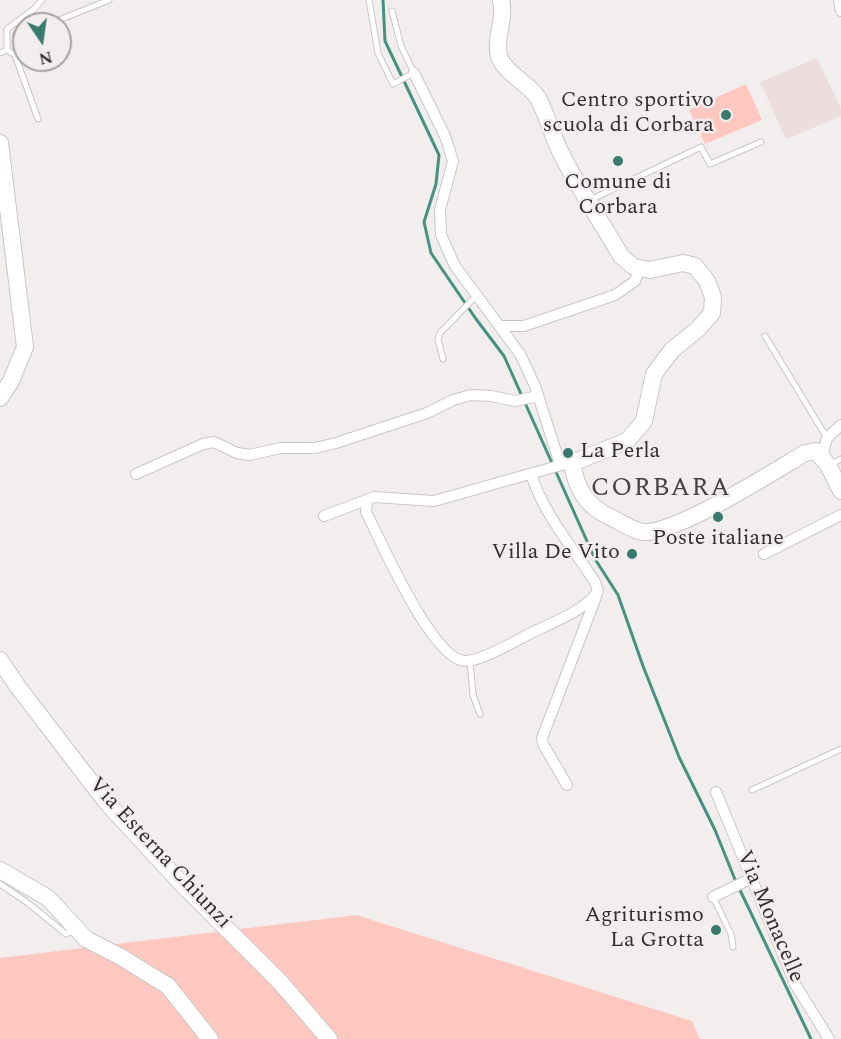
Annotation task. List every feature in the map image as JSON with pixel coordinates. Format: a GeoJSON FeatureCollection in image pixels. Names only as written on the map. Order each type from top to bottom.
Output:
{"type":"FeatureCollection","features":[{"type":"Feature","properties":{"kind":"main road"},"geometry":{"type":"LineString","coordinates":[[501,0],[502,29],[498,45],[500,58],[537,97],[563,158],[621,256],[634,267],[650,270],[683,263],[695,266],[707,281],[713,297],[712,313],[698,329],[672,350],[654,374],[644,421],[627,441],[566,464],[584,499],[603,514],[642,532],[662,530],[700,513],[805,453],[827,454],[841,491]]}},
{"type":"Feature","properties":{"kind":"main road"},"geometry":{"type":"LineString","coordinates":[[0,143],[25,347],[11,381],[0,398]]}},
{"type":"Feature","properties":{"kind":"main road","name":"Via Esterna Chiunzi"},"geometry":{"type":"LineString","coordinates":[[0,660],[107,803],[180,882],[281,983],[329,1039]]}},
{"type":"Feature","properties":{"kind":"main road"},"geometry":{"type":"LineString","coordinates":[[0,870],[48,898],[86,939],[168,986],[210,1039]]}},
{"type":"Feature","properties":{"kind":"street"},"geometry":{"type":"LineString","coordinates":[[839,0],[841,10]]}},
{"type":"Feature","properties":{"kind":"street"},"geometry":{"type":"LineString","coordinates":[[324,516],[374,497],[434,501],[566,464],[520,354],[499,326],[473,299],[441,235],[440,210],[453,161],[445,136],[414,73]]}},
{"type":"Feature","properties":{"kind":"street"},"geometry":{"type":"LineString","coordinates":[[499,326],[524,326],[615,295],[635,281],[640,268]]}},
{"type":"Feature","properties":{"kind":"street"},"geometry":{"type":"LineString","coordinates":[[136,474],[203,444],[214,442],[237,453],[249,455],[281,448],[315,448],[407,420],[471,395],[515,401],[538,396]]}},
{"type":"Feature","properties":{"kind":"street"},"geometry":{"type":"LineString","coordinates":[[827,454],[841,425]]}},
{"type":"Feature","properties":{"kind":"street"},"geometry":{"type":"LineString","coordinates":[[531,474],[535,487],[554,520],[595,582],[596,595],[542,738],[543,744],[567,785]]}},
{"type":"Feature","properties":{"kind":"street"},"geometry":{"type":"LineString","coordinates":[[367,500],[366,512],[420,619],[438,644],[452,658],[464,662],[470,661],[567,615],[596,595]]}},
{"type":"Feature","properties":{"kind":"street"},"geometry":{"type":"LineString","coordinates":[[764,554],[841,515]]}},
{"type":"Feature","properties":{"kind":"street","name":"Via Monacelle"},"geometry":{"type":"LineString","coordinates":[[716,792],[738,843],[750,879],[755,882],[795,984],[829,1039]]}},
{"type":"Feature","properties":{"kind":"street"},"geometry":{"type":"LineString","coordinates":[[713,897],[750,879]]}},
{"type":"Feature","properties":{"kind":"lane"},"geometry":{"type":"LineString","coordinates":[[7,50],[7,29],[34,9],[42,0]]}},
{"type":"Feature","properties":{"kind":"lane"},"geometry":{"type":"LineString","coordinates":[[72,15],[109,0]]}},
{"type":"Feature","properties":{"kind":"lane"},"geometry":{"type":"LineString","coordinates":[[369,0],[378,53],[393,84],[414,73],[401,46],[392,11]]}},
{"type":"Feature","properties":{"kind":"lane"},"geometry":{"type":"LineString","coordinates":[[0,53],[7,50]]}},
{"type":"Feature","properties":{"kind":"lane"},"geometry":{"type":"LineString","coordinates":[[7,50],[15,55],[38,119]]}},
{"type":"Feature","properties":{"kind":"lane"},"geometry":{"type":"LineString","coordinates":[[589,201],[701,147],[710,164],[761,142]]}},
{"type":"Feature","properties":{"kind":"lane"},"geometry":{"type":"LineString","coordinates":[[443,359],[438,339],[440,333],[473,299]]}},
{"type":"Feature","properties":{"kind":"lane"},"geometry":{"type":"LineString","coordinates":[[765,336],[827,454]]}},
{"type":"Feature","properties":{"kind":"lane"},"geometry":{"type":"LineString","coordinates":[[470,661],[473,695],[480,714]]}},
{"type":"Feature","properties":{"kind":"lane"},"geometry":{"type":"LineString","coordinates":[[752,790],[841,749]]}},
{"type":"Feature","properties":{"kind":"lane"},"geometry":{"type":"LineString","coordinates":[[0,884],[66,934],[78,930]]}},
{"type":"Feature","properties":{"kind":"lane"},"geometry":{"type":"LineString","coordinates":[[713,897],[731,934],[732,946]]}},
{"type":"Feature","properties":{"kind":"shaded area"},"geometry":{"type":"Polygon","coordinates":[[[817,58],[841,109],[841,116],[786,139],[760,82],[817,58]]]}},
{"type":"Feature","properties":{"kind":"shaded area","name":"Centro sportivo scuola di Corbara"},"geometry":{"type":"Polygon","coordinates":[[[746,84],[762,120],[705,144],[689,110],[746,84]]]}},
{"type":"Feature","properties":{"kind":"shaded area"},"geometry":{"type":"Polygon","coordinates":[[[356,915],[692,1021],[700,1039],[0,1039],[0,958],[356,915]]]}},
{"type":"Feature","properties":{"kind":"waterway"},"geometry":{"type":"LineString","coordinates":[[383,0],[385,41],[439,155],[436,184],[424,222],[431,253],[504,356],[595,559],[618,595],[679,757],[715,830],[736,882]]}},
{"type":"Feature","properties":{"kind":"waterway"},"geometry":{"type":"LineString","coordinates":[[739,888],[811,1039]]}},
{"type":"Feature","properties":{"kind":"place","name":"Centro sportivo scuola di Corbara"},"geometry":{"type":"Point","coordinates":[726,115]}},
{"type":"Feature","properties":{"kind":"place","name":"Comune di Corbara"},"geometry":{"type":"Point","coordinates":[618,161]}},
{"type":"Feature","properties":{"kind":"place","name":"La Perla"},"geometry":{"type":"Point","coordinates":[568,453]}},
{"type":"Feature","properties":{"kind":"place","name":"Poste italiane"},"geometry":{"type":"Point","coordinates":[718,517]}},
{"type":"Feature","properties":{"kind":"place","name":"Villa De Vito"},"geometry":{"type":"Point","coordinates":[632,554]}},
{"type":"Feature","properties":{"kind":"place","name":"Agriturismo La Grotta"},"geometry":{"type":"Point","coordinates":[716,930]}},
{"type":"Feature","properties":{"kind":"district","name":"CORBARA"},"geometry":{"type":"Point","coordinates":[661,490]}}]}
